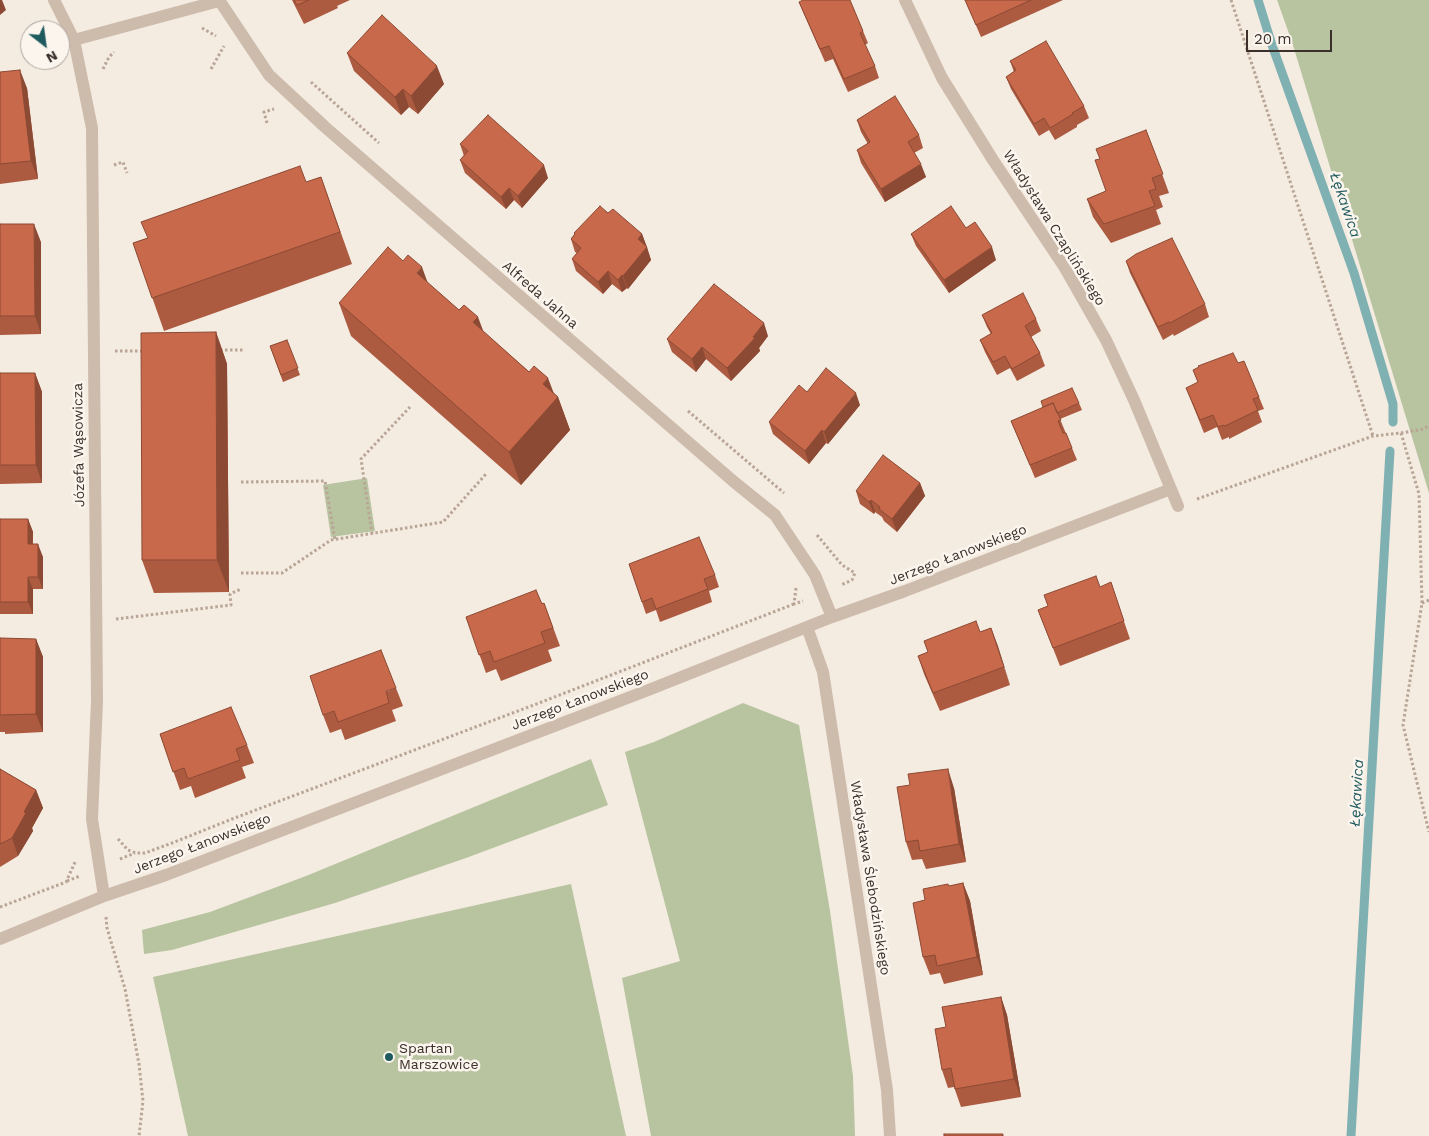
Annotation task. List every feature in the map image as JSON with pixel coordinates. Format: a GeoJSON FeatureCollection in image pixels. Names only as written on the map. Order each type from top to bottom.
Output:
{"type":"FeatureCollection","features":[{"type":"Feature","properties":{"kind":"street","name":"Józefa Wąsowicza"},"geometry":{"type":"LineString","coordinates":[[54,0],[74,40],[92,128],[97,700],[92,819],[104,896]]}},
{"type":"Feature","properties":{"kind":"street","name":"Władysława Czaplińskiego"},"geometry":{"type":"LineString","coordinates":[[905,0],[942,78],[993,160],[1065,268],[1106,340],[1134,400],[1178,506]]}},
{"type":"Feature","properties":{"kind":"street"},"geometry":{"type":"LineString","coordinates":[[74,40],[219,1]]}},
{"type":"Feature","properties":{"kind":"street","name":"Alfreda Jahna"},"geometry":{"type":"LineString","coordinates":[[219,1],[269,75],[325,127],[688,444],[775,515],[815,575],[832,617]]}},
{"type":"Feature","properties":{"kind":"street","name":"Jerzego Łanowskiego"},"geometry":{"type":"LineString","coordinates":[[0,939],[104,896],[166,875],[651,689],[832,617],[914,588],[1171,489]]}},
{"type":"Feature","properties":{"kind":"street","name":"Władysława Ślebodzińskiego"},"geometry":{"type":"LineString","coordinates":[[807,627],[823,672],[884,1071],[890,1136]]}},
{"type":"Feature","properties":{"kind":"path"},"geometry":{"type":"LineString","coordinates":[[1231,0],[1373,436]]}},
{"type":"Feature","properties":{"kind":"path"},"geometry":{"type":"LineString","coordinates":[[199,26],[220,40],[228,52]]}},
{"type":"Feature","properties":{"kind":"path"},"geometry":{"type":"LineString","coordinates":[[211,69],[224,46]]}},
{"type":"Feature","properties":{"kind":"path"},"geometry":{"type":"LineString","coordinates":[[102,71],[109,57],[116,50]]}},
{"type":"Feature","properties":{"kind":"path"},"geometry":{"type":"LineString","coordinates":[[267,123],[264,112],[277,108],[271,102]]}},
{"type":"Feature","properties":{"kind":"path"},"geometry":{"type":"LineString","coordinates":[[108,167],[123,162],[127,173]]}},
{"type":"Feature","properties":{"kind":"path"},"geometry":{"type":"LineString","coordinates":[[215,350],[244,350]]}},
{"type":"Feature","properties":{"kind":"path"},"geometry":{"type":"LineString","coordinates":[[109,351],[148,351]]}},
{"type":"Feature","properties":{"kind":"path"},"geometry":{"type":"LineString","coordinates":[[372,534],[361,459],[410,407]]}},
{"type":"Feature","properties":{"kind":"path"},"geometry":{"type":"LineString","coordinates":[[1178,506],[1373,436],[1401,434],[1429,425]]}},
{"type":"Feature","properties":{"kind":"path"},"geometry":{"type":"LineString","coordinates":[[1401,434],[1419,494],[1422,603],[1403,725],[1429,832]]}},
{"type":"Feature","properties":{"kind":"path"},"geometry":{"type":"LineString","coordinates":[[241,573],[282,573],[331,540],[443,522],[486,474]]}},
{"type":"Feature","properties":{"kind":"path"},"geometry":{"type":"LineString","coordinates":[[241,482],[325,481],[335,540]]}},
{"type":"Feature","properties":{"kind":"path"},"geometry":{"type":"LineString","coordinates":[[110,620],[231,605],[230,594],[241,590]]}},
{"type":"Feature","properties":{"kind":"path"},"geometry":{"type":"LineString","coordinates":[[1422,603],[1429,600]]}},
{"type":"Feature","properties":{"kind":"path"},"geometry":{"type":"LineString","coordinates":[[114,833],[128,850],[136,853],[145,853],[154,850],[539,704],[794,604]]}},
{"type":"Feature","properties":{"kind":"path"},"geometry":{"type":"LineString","coordinates":[[104,896],[107,928],[125,989],[139,1064],[143,1101],[139,1136]]}},
{"type":"Feature","properties":{"kind":"green space"},"geometry":{"type":"Polygon","coordinates":[[[1277,0],[1429,0],[1429,493],[1292,42],[1277,0]]]}},
{"type":"Feature","properties":{"kind":"green space"},"geometry":{"type":"Polygon","coordinates":[[[367,478],[375,531],[331,537],[323,485],[367,478]]]}},
{"type":"Feature","properties":{"kind":"green space"},"geometry":{"type":"Polygon","coordinates":[[[743,703],[799,725],[830,911],[853,1076],[855,1136],[651,1136],[622,978],[680,961],[625,752],[654,742],[743,703]]]}},
{"type":"Feature","properties":{"kind":"green space"},"geometry":{"type":"Polygon","coordinates":[[[591,759],[608,805],[466,858],[335,903],[172,950],[144,954],[142,930],[210,912],[306,876],[591,759]]]}},
{"type":"Feature","properties":{"kind":"green space","name":"Spartan Marszowice"},"geometry":{"type":"Polygon","coordinates":[[[571,884],[626,1136],[188,1136],[153,977],[571,884]]]}},
{"type":"Feature","properties":{"kind":"building"},"geometry":{"type":"Polygon","coordinates":[[[294,0],[309,0],[297,5],[294,0]]]}},
{"type":"Feature","properties":{"kind":"building"},"geometry":{"type":"Polygon","coordinates":[[[803,0],[850,0],[863,31],[860,33],[875,66],[844,79],[829,46],[820,49],[799,2],[803,0]]]}},
{"type":"Feature","properties":{"kind":"building"},"geometry":{"type":"Polygon","coordinates":[[[965,0],[1031,0],[976,25],[965,0]]]}},
{"type":"Feature","properties":{"kind":"building"},"geometry":{"type":"Polygon","coordinates":[[[382,15],[437,66],[411,96],[403,89],[395,97],[347,53],[382,15]]]}},
{"type":"Feature","properties":{"kind":"building"},"geometry":{"type":"Polygon","coordinates":[[[1046,41],[1084,106],[1050,128],[1044,118],[1034,124],[1006,77],[1016,70],[1010,61],[1046,41]]]}},
{"type":"Feature","properties":{"kind":"building"},"geometry":{"type":"Polygon","coordinates":[[[20,70],[31,161],[0,164],[0,72],[20,70]]]}},
{"type":"Feature","properties":{"kind":"building"},"geometry":{"type":"Polygon","coordinates":[[[895,96],[919,135],[908,142],[921,164],[881,189],[857,150],[870,142],[857,120],[895,96]]]}},
{"type":"Feature","properties":{"kind":"building"},"geometry":{"type":"Polygon","coordinates":[[[488,115],[544,165],[518,196],[509,188],[501,197],[460,160],[468,151],[460,144],[488,115]]]}},
{"type":"Feature","properties":{"kind":"building"},"geometry":{"type":"Polygon","coordinates":[[[1146,130],[1163,174],[1152,178],[1156,189],[1149,191],[1155,206],[1104,224],[1087,199],[1106,191],[1095,160],[1100,159],[1096,149],[1146,130]]]}},
{"type":"Feature","properties":{"kind":"building"},"geometry":{"type":"Polygon","coordinates":[[[300,166],[306,182],[321,177],[340,232],[152,298],[133,243],[148,238],[141,222],[300,166]]]}},
{"type":"Feature","properties":{"kind":"building"},"geometry":{"type":"Polygon","coordinates":[[[600,206],[608,213],[613,209],[642,234],[638,239],[647,247],[618,280],[608,271],[598,282],[572,259],[581,248],[571,239],[574,233],[600,206]]]}},
{"type":"Feature","properties":{"kind":"building"},"geometry":{"type":"Polygon","coordinates":[[[951,206],[966,228],[975,222],[992,247],[944,280],[911,234],[951,206]]]}},
{"type":"Feature","properties":{"kind":"building"},"geometry":{"type":"Polygon","coordinates":[[[0,224],[34,224],[35,316],[0,316],[0,224]]]}},
{"type":"Feature","properties":{"kind":"building"},"geometry":{"type":"Polygon","coordinates":[[[1172,238],[1205,304],[1170,323],[1158,327],[1126,261],[1136,254],[1172,238]]]}},
{"type":"Feature","properties":{"kind":"building"},"geometry":{"type":"Polygon","coordinates":[[[388,247],[403,261],[408,255],[422,267],[417,273],[459,310],[464,305],[478,317],[473,322],[529,372],[534,366],[548,378],[543,384],[558,397],[509,452],[339,303],[388,247]]]}},
{"type":"Feature","properties":{"kind":"building"},"geometry":{"type":"Polygon","coordinates":[[[714,284],[764,323],[753,337],[755,338],[727,368],[702,347],[692,359],[667,339],[714,284]]]}},
{"type":"Feature","properties":{"kind":"building"},"geometry":{"type":"Polygon","coordinates":[[[1023,293],[1036,319],[1025,326],[1040,353],[1012,369],[1005,356],[993,362],[980,340],[992,333],[982,315],[1023,293]]]}},
{"type":"Feature","properties":{"kind":"building"},"geometry":{"type":"Polygon","coordinates":[[[216,332],[217,560],[142,560],[141,333],[216,332]]]}},
{"type":"Feature","properties":{"kind":"building"},"geometry":{"type":"Polygon","coordinates":[[[287,340],[298,368],[281,375],[270,346],[287,340]]]}},
{"type":"Feature","properties":{"kind":"building"},"geometry":{"type":"Polygon","coordinates":[[[1233,353],[1238,363],[1244,361],[1259,397],[1253,399],[1258,410],[1225,426],[1218,427],[1213,415],[1200,420],[1186,388],[1198,382],[1193,370],[1198,366],[1233,353]]]}},
{"type":"Feature","properties":{"kind":"building"},"geometry":{"type":"Polygon","coordinates":[[[826,368],[856,393],[824,432],[822,430],[805,451],[769,422],[799,385],[807,392],[826,368]]]}},
{"type":"Feature","properties":{"kind":"building"},"geometry":{"type":"Polygon","coordinates":[[[0,373],[35,373],[36,465],[0,465],[0,373]]]}},
{"type":"Feature","properties":{"kind":"building"},"geometry":{"type":"Polygon","coordinates":[[[1072,388],[1079,403],[1057,413],[1053,403],[1043,407],[1041,401],[1072,388]]]}},
{"type":"Feature","properties":{"kind":"building"},"geometry":{"type":"Polygon","coordinates":[[[1053,403],[1061,420],[1058,421],[1063,433],[1066,433],[1072,448],[1030,465],[1011,421],[1053,403]]]}},
{"type":"Feature","properties":{"kind":"building"},"geometry":{"type":"Polygon","coordinates":[[[883,455],[920,483],[892,519],[871,500],[869,502],[856,491],[883,455]]]}},
{"type":"Feature","properties":{"kind":"building"},"geometry":{"type":"Polygon","coordinates":[[[0,519],[28,519],[28,544],[38,544],[38,577],[28,577],[28,602],[0,602],[0,519]]]}},
{"type":"Feature","properties":{"kind":"building"},"geometry":{"type":"Polygon","coordinates":[[[699,537],[715,575],[704,579],[708,589],[656,609],[652,598],[642,602],[629,564],[699,537]]]}},
{"type":"Feature","properties":{"kind":"building"},"geometry":{"type":"Polygon","coordinates":[[[1096,576],[1100,587],[1111,582],[1124,621],[1053,648],[1038,610],[1048,606],[1044,595],[1096,576]]]}},
{"type":"Feature","properties":{"kind":"building"},"geometry":{"type":"Polygon","coordinates":[[[536,590],[542,604],[544,603],[553,628],[541,632],[545,643],[494,662],[490,651],[479,655],[466,617],[536,590]]]}},
{"type":"Feature","properties":{"kind":"building"},"geometry":{"type":"Polygon","coordinates":[[[976,621],[980,632],[991,628],[1004,667],[933,693],[918,656],[928,652],[924,641],[976,621]]]}},
{"type":"Feature","properties":{"kind":"building"},"geometry":{"type":"Polygon","coordinates":[[[0,638],[36,639],[36,714],[0,715],[0,638]]]}},
{"type":"Feature","properties":{"kind":"building"},"geometry":{"type":"Polygon","coordinates":[[[381,650],[396,688],[386,691],[389,703],[338,722],[334,711],[323,715],[310,676],[381,650]]]}},
{"type":"Feature","properties":{"kind":"building"},"geometry":{"type":"Polygon","coordinates":[[[231,707],[247,745],[236,749],[240,760],[188,779],[184,768],[173,772],[160,734],[231,707]]]}},
{"type":"Feature","properties":{"kind":"building"},"geometry":{"type":"Polygon","coordinates":[[[0,769],[36,790],[12,838],[0,844],[0,769]]]}},
{"type":"Feature","properties":{"kind":"building"},"geometry":{"type":"Polygon","coordinates":[[[948,769],[959,844],[920,851],[918,840],[906,842],[897,787],[910,785],[908,774],[948,769]]]}},
{"type":"Feature","properties":{"kind":"building"},"geometry":{"type":"Polygon","coordinates":[[[963,883],[977,957],[937,966],[935,955],[923,957],[913,903],[925,900],[923,889],[963,883]]]}},
{"type":"Feature","properties":{"kind":"building"},"geometry":{"type":"Polygon","coordinates":[[[1001,997],[1014,1079],[955,1089],[951,1068],[942,1070],[935,1029],[946,1027],[942,1007],[1001,997]]]}},
{"type":"Feature","properties":{"kind":"building"},"geometry":{"type":"Polygon","coordinates":[[[944,1134],[1003,1134],[1003,1136],[944,1136],[944,1134]]]}},
{"type":"Feature","properties":{"kind":"waterway","name":"Łękawica"},"geometry":{"type":"LineString","coordinates":[[1258,0],[1272,45],[1354,273],[1393,404],[1393,422]]}},
{"type":"Feature","properties":{"kind":"waterway","name":"Łękawica"},"geometry":{"type":"LineString","coordinates":[[1351,1136],[1390,451]]}},
{"type":"Feature","properties":{"kind":"place","name":"Spartan Marszowice"},"geometry":{"type":"Point","coordinates":[389,1057]}}]}
